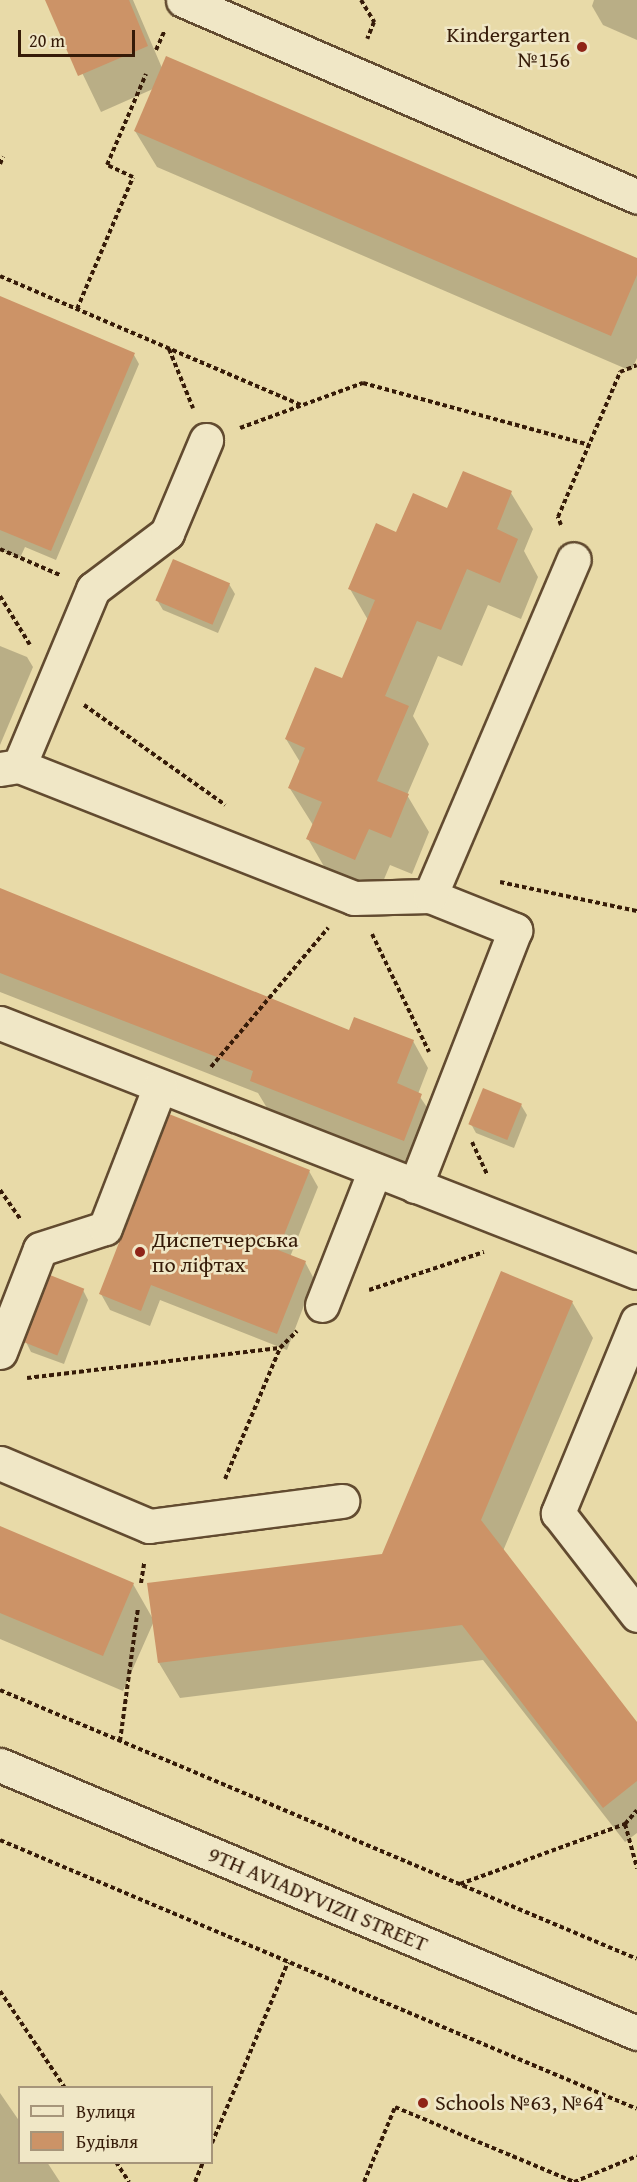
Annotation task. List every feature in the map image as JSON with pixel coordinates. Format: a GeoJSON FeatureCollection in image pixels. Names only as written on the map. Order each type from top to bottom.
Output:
{"type":"FeatureCollection","features":[{"type":"Feature","properties":{"kind":"street"},"geometry":{"type":"LineString","coordinates":[[183,0],[637,196]]}},
{"type":"Feature","properties":{"kind":"street"},"geometry":{"type":"LineString","coordinates":[[206,440],[167,533],[93,589],[54,683],[9,767],[354,898],[436,883],[516,930],[416,1185]]}},
{"type":"Feature","properties":{"kind":"street"},"geometry":{"type":"LineString","coordinates":[[436,883],[573,559]]}},
{"type":"Feature","properties":{"kind":"street"},"geometry":{"type":"LineString","coordinates":[[0,1023],[637,1272]]}},
{"type":"Feature","properties":{"kind":"street"},"geometry":{"type":"LineString","coordinates":[[0,1352],[40,1249],[105,1228],[173,1091]]}},
{"type":"Feature","properties":{"kind":"street"},"geometry":{"type":"LineString","coordinates":[[322,1305],[375,1170]]}},
{"type":"Feature","properties":{"kind":"street"},"geometry":{"type":"LineString","coordinates":[[637,1321],[558,1513],[637,1616]]}},
{"type":"Feature","properties":{"kind":"street"},"geometry":{"type":"LineString","coordinates":[[0,1463],[149,1526],[342,1502]]}},
{"type":"Feature","properties":{"kind":"street","name":"9TH AVIADYVIZII STREET"},"geometry":{"type":"LineString","coordinates":[[0,1765],[637,2034]]}},
{"type":"Feature","properties":{"kind":"path"},"geometry":{"type":"LineString","coordinates":[[361,0],[374,22]]}},
{"type":"Feature","properties":{"kind":"path"},"geometry":{"type":"LineString","coordinates":[[77,309],[133,177],[107,165],[146,74]]}},
{"type":"Feature","properties":{"kind":"path"},"geometry":{"type":"LineString","coordinates":[[0,164],[3,157]]}},
{"type":"Feature","properties":{"kind":"path"},"geometry":{"type":"LineString","coordinates":[[0,276],[302,405]]}},
{"type":"Feature","properties":{"kind":"path"},"geometry":{"type":"LineString","coordinates":[[169,349],[206,440],[363,383],[589,445]]}},
{"type":"Feature","properties":{"kind":"path"},"geometry":{"type":"LineString","coordinates":[[558,517],[620,372],[637,365]]}},
{"type":"Feature","properties":{"kind":"path"},"geometry":{"type":"LineString","coordinates":[[0,549],[93,589]]}},
{"type":"Feature","properties":{"kind":"path"},"geometry":{"type":"LineString","coordinates":[[0,596],[54,683],[228,808]]}},
{"type":"Feature","properties":{"kind":"path"},"geometry":{"type":"LineString","coordinates":[[436,883],[637,911]]}},
{"type":"Feature","properties":{"kind":"path"},"geometry":{"type":"LineString","coordinates":[[173,1091],[354,898]]}},
{"type":"Feature","properties":{"kind":"path"},"geometry":{"type":"LineString","coordinates":[[322,1305],[539,1234]]}},
{"type":"Feature","properties":{"kind":"path"},"geometry":{"type":"LineString","coordinates":[[23,1378],[280,1348],[208,1519]]}},
{"type":"Feature","properties":{"kind":"path"},"geometry":{"type":"LineString","coordinates":[[120,1741],[138,1608]]}},
{"type":"Feature","properties":{"kind":"path"},"geometry":{"type":"LineString","coordinates":[[0,1690],[637,1959]]}},
{"type":"Feature","properties":{"kind":"path"},"geometry":{"type":"LineString","coordinates":[[459,1884],[625,1824],[637,1810]]}},
{"type":"Feature","properties":{"kind":"path"},"geometry":{"type":"LineString","coordinates":[[625,1824],[637,1868]]}},
{"type":"Feature","properties":{"kind":"path"},"geometry":{"type":"LineString","coordinates":[[0,1840],[637,2109]]}},
{"type":"Feature","properties":{"kind":"path"},"geometry":{"type":"LineString","coordinates":[[213,2141],[288,1962]]}},
{"type":"Feature","properties":{"kind":"path"},"geometry":{"type":"LineString","coordinates":[[0,1991],[64,2086]]}},
{"type":"Feature","properties":{"kind":"path"},"geometry":{"type":"LineString","coordinates":[[364,2182],[395,2107],[574,2182],[637,2156]]}},
{"type":"Feature","properties":{"kind":"path"},"geometry":{"type":"LineString","coordinates":[[117,2164],[129,2182]]}},
{"type":"Feature","properties":{"kind":"path"},"geometry":{"type":"LineString","coordinates":[[195,2182],[203,2164]]}},
{"type":"Feature","properties":{"kind":"building"},"geometry":{"type":"Polygon","coordinates":[[[45,0],[129,0],[148,46],[78,76],[45,0]]]}},
{"type":"Feature","properties":{"kind":"building"},"geometry":{"type":"Polygon","coordinates":[[[166,56],[637,258],[637,275],[611,336],[134,131],[166,56]]]}},
{"type":"Feature","properties":{"kind":"building"},"geometry":{"type":"Polygon","coordinates":[[[0,296],[135,353],[51,551],[0,530],[0,296]]]}},
{"type":"Feature","properties":{"kind":"building"},"geometry":{"type":"Polygon","coordinates":[[[463,471],[512,491],[497,529],[518,539],[500,583],[467,569],[441,630],[417,621],[385,696],[409,706],[377,781],[409,794],[391,838],[369,829],[355,860],[306,839],[322,802],[288,788],[305,748],[285,739],[315,667],[342,678],[375,600],[348,589],[376,523],[396,532],[413,493],[447,508],[463,471]]]}},
{"type":"Feature","properties":{"kind":"building"},"geometry":{"type":"Polygon","coordinates":[[[173,559],[230,583],[212,625],[155,600],[173,559]]]}},
{"type":"Feature","properties":{"kind":"building"},"geometry":{"type":"Polygon","coordinates":[[[0,888],[349,1030],[354,1017],[414,1040],[397,1083],[422,1094],[404,1141],[250,1081],[253,1071],[0,973],[0,888]]]}},
{"type":"Feature","properties":{"kind":"building"},"geometry":{"type":"Polygon","coordinates":[[[483,1088],[522,1104],[507,1140],[468,1124],[483,1088]]]}},
{"type":"Feature","properties":{"kind":"building"},"geometry":{"type":"Polygon","coordinates":[[[169,1114],[310,1170],[278,1250],[306,1261],[277,1334],[151,1285],[141,1311],[99,1294],[169,1114]]]}},
{"type":"Feature","properties":{"kind":"building"},"geometry":{"type":"Polygon","coordinates":[[[501,1271],[573,1301],[481,1520],[637,1722],[637,1781],[603,1808],[462,1625],[158,1663],[147,1583],[382,1554],[501,1271]]]}},
{"type":"Feature","properties":{"kind":"building"},"geometry":{"type":"Polygon","coordinates":[[[50,1275],[84,1289],[57,1356],[23,1342],[50,1275]]]}},
{"type":"Feature","properties":{"kind":"building"},"geometry":{"type":"Polygon","coordinates":[[[0,1526],[134,1583],[103,1656],[0,1613],[0,1526]]]}},
{"type":"Feature","properties":{"kind":"place","name":"Kindergarten №156"},"geometry":{"type":"Point","coordinates":[582,47]}},
{"type":"Feature","properties":{"kind":"place","name":"Диспетчерська по ліфтах"},"geometry":{"type":"Point","coordinates":[140,1252]}},
{"type":"Feature","properties":{"kind":"place","name":"Schools №63, №64"},"geometry":{"type":"Point","coordinates":[423,2103]}}]}
